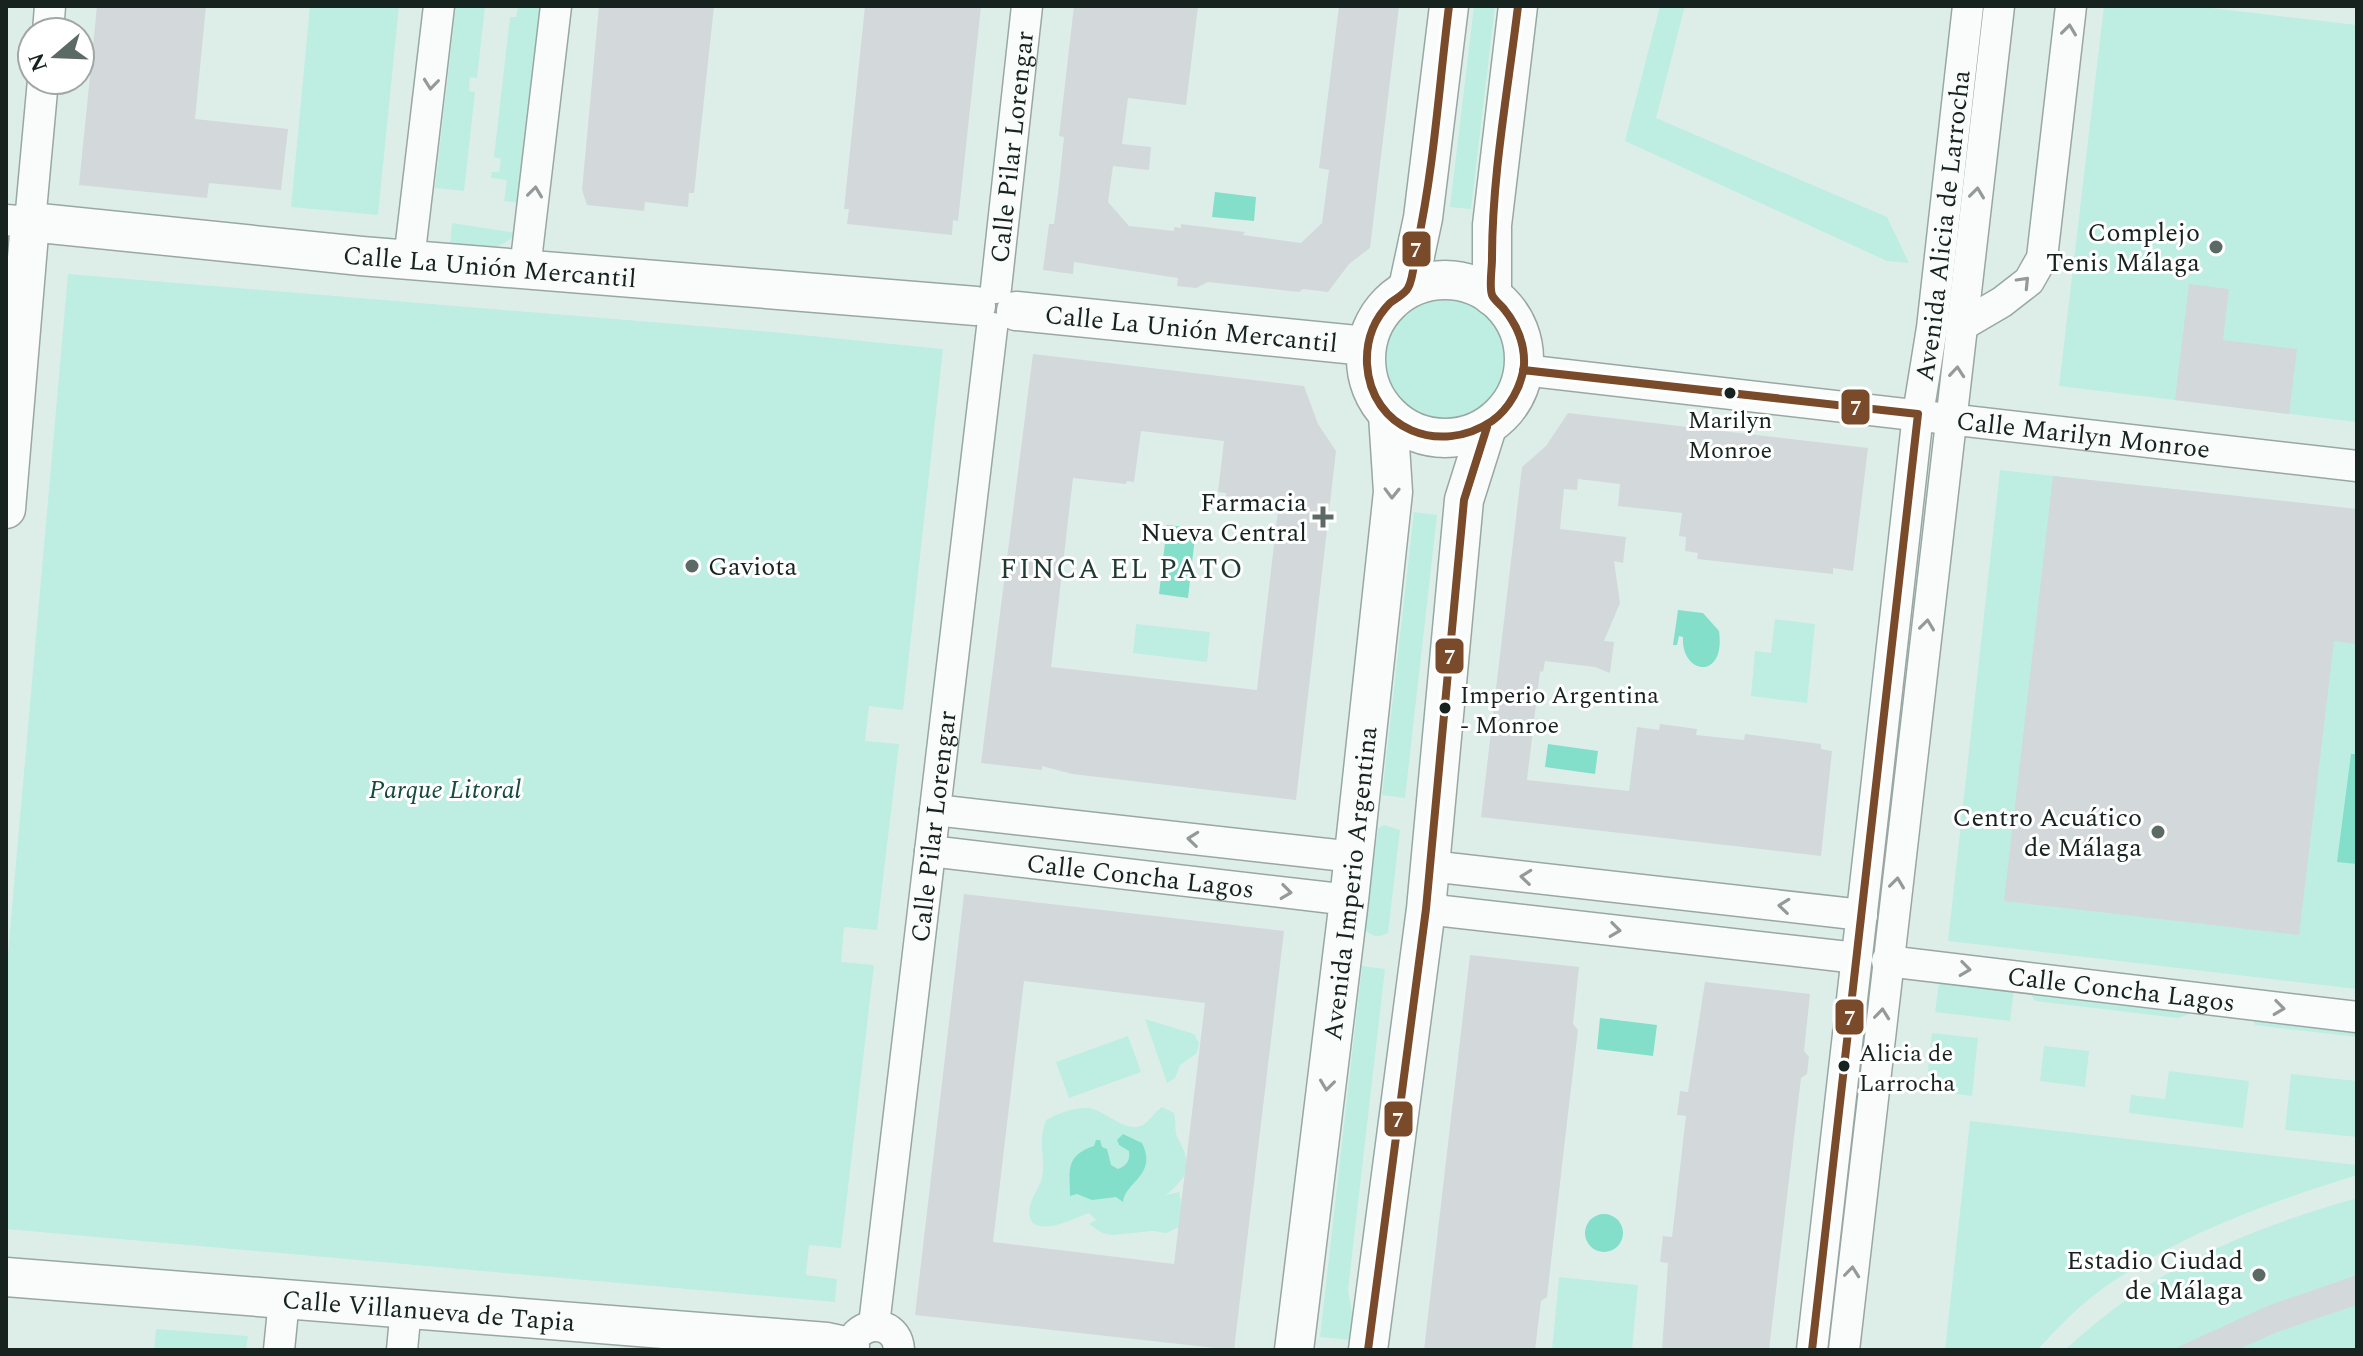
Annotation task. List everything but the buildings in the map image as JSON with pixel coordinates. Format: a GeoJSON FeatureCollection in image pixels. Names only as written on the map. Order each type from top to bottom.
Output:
{"type":"FeatureCollection","features":[{"type":"Feature","properties":{"kind":"street"},"geometry":{"type":"LineString","coordinates":[[409,260],[439,6]]}},
{"type":"Feature","properties":{"kind":"street"},"geometry":{"type":"LineString","coordinates":[[525,269],[556,6]]}},
{"type":"Feature","properties":{"kind":"street","name":"Calle Pilar Lorengar"},"geometry":{"type":"LineString","coordinates":[[858,1340],[930,851],[995,308],[1027,6]]}},
{"type":"Feature","properties":{"kind":"street"},"geometry":{"type":"LineString","coordinates":[[1408,288],[1423,218],[1449,6]]}},
{"type":"Feature","properties":{"kind":"street"},"geometry":{"type":"LineString","coordinates":[[1492,296],[1492,225],[1518,6]]}},
{"type":"Feature","properties":{"kind":"street","name":"Avenida Alicia de Larrocha"},"geometry":{"type":"LineString","coordinates":[[1812,1350],[1847,1063],[1918,414],[1932,328],[1968,6]]}},
{"type":"Feature","properties":{"kind":"street","name":"Avenida Alicia de Larrocha"},"geometry":{"type":"LineString","coordinates":[[1844,1350],[1999,6]]}},
{"type":"Feature","properties":{"kind":"street","name":"Avenida Alicia de Larrocha"},"geometry":{"type":"LineString","coordinates":[[1961,326],[2002,302],[2029,281],[2042,258],[2071,6]]}},
{"type":"Feature","properties":{"kind":"street"},"geometry":{"type":"LineString","coordinates":[[6,509],[18,221],[40,96]]}},
{"type":"Feature","properties":{"kind":"street","name":"Calle La Unión Mercantil"},"geometry":{"type":"LineString","coordinates":[[18,221],[409,260],[995,308],[1366,346]]}},
{"type":"Feature","properties":{"kind":"street"},"geometry":{"type":"LineString","coordinates":[[1437,280],[1466,283],[1492,296],[1511,317],[1522,342],[1523,370],[1517,392],[1504,412],[1487,427],[1453,439],[1418,434],[1388,415],[1369,383],[1366,346],[1374,323],[1388,303],[1408,288],[1437,280]]}},
{"type":"Feature","properties":{"kind":"street","name":"Calle Marilyn Monroe"},"geometry":{"type":"LineString","coordinates":[[1523,370],[2357,466]]}},
{"type":"Feature","properties":{"kind":"street","name":"Avenida Imperio Argentina"},"geometry":{"type":"LineString","coordinates":[[1294,1350],[1354,857],[1393,492],[1388,415]]}},
{"type":"Feature","properties":{"kind":"street"},"geometry":{"type":"LineString","coordinates":[[1368,1350],[1426,909],[1464,500],[1487,427]]}},
{"type":"Feature","properties":{"kind":"street","name":"Calle Concha Lagos"},"geometry":{"type":"LineString","coordinates":[[935,810],[1354,857]]}},
{"type":"Feature","properties":{"kind":"street","name":"Calle Concha Lagos"},"geometry":{"type":"LineString","coordinates":[[930,851],[1349,900]]}},
{"type":"Feature","properties":{"kind":"street"},"geometry":{"type":"LineString","coordinates":[[1430,866],[1862,915]]}},
{"type":"Feature","properties":{"kind":"street"},"geometry":{"type":"LineString","coordinates":[[1426,909],[1857,958]]}},
{"type":"Feature","properties":{"kind":"street","name":"Calle Concha Lagos"},"geometry":{"type":"LineString","coordinates":[[1887,961],[2357,1017]]}},
{"type":"Feature","properties":{"kind":"street","name":"Calle Villanueva de Tapia"},"geometry":{"type":"LineString","coordinates":[[6,1277],[827,1342],[858,1340]]}},
{"type":"Feature","properties":{"kind":"street"},"geometry":{"type":"LineString","coordinates":[[279,1350],[284,1300]]}},
{"type":"Feature","properties":{"kind":"street"},"geometry":{"type":"LineString","coordinates":[[402,1350],[406,1308]]}},
{"type":"Feature","properties":{"kind":"street"},"geometry":{"type":"LineString","coordinates":[[858,1340],[882,1326],[895,1336],[899,1350]]}},
{"type":"Feature","properties":{"kind":"green space"},"geometry":{"type":"Polygon","coordinates":[[[310,6],[399,6],[378,215],[291,207],[310,6]]]}},
{"type":"Feature","properties":{"kind":"green space"},"geometry":{"type":"Polygon","coordinates":[[[456,6],[485,6],[477,78],[470,77],[469,91],[475,92],[464,191],[435,188],[456,6]]]}},
{"type":"Feature","properties":{"kind":"green space"},"geometry":{"type":"Polygon","coordinates":[[[518,6],[543,6],[520,203],[504,201],[507,180],[491,178],[492,172],[499,172],[501,159],[494,157],[510,17],[516,17],[518,6]]]}},
{"type":"Feature","properties":{"kind":"green space"},"geometry":{"type":"Polygon","coordinates":[[[1474,6],[1495,6],[1471,209],[1450,207],[1474,6]]]}},
{"type":"Feature","properties":{"kind":"green space"},"geometry":{"type":"Polygon","coordinates":[[[1660,6],[1685,6],[1656,118],[1887,217],[1909,263],[1887,261],[1625,141],[1660,6]]]}},
{"type":"Feature","properties":{"kind":"green space","name":"Complejo Tenis Málaga"},"geometry":{"type":"Polygon","coordinates":[[[2104,6],[2195,6],[2357,25],[2357,422],[2059,386],[2104,6]]]}},
{"type":"Feature","properties":{"kind":"green space"},"geometry":{"type":"Polygon","coordinates":[[[452,223],[516,233],[510,240],[494,247],[450,246],[452,223]]]}},
{"type":"Feature","properties":{"kind":"green space","name":"Parque Litoral"},"geometry":{"type":"Polygon","coordinates":[[[68,274],[943,349],[903,710],[869,706],[865,741],[899,744],[877,930],[844,927],[841,962],[874,965],[841,1248],[809,1245],[806,1275],[837,1279],[835,1302],[6,1229],[6,976],[68,274]]]}},
{"type":"Feature","properties":{"kind":"green space"},"geometry":{"type":"Polygon","coordinates":[[[1444,299],[1468,303],[1487,317],[1501,336],[1505,360],[1501,384],[1487,403],[1468,417],[1444,421],[1420,417],[1401,403],[1387,384],[1383,360],[1387,336],[1401,317],[1420,303],[1444,299]]]}},
{"type":"Feature","properties":{"kind":"green space","name":"Centro Acuático de Málaga"},"geometry":{"type":"Polygon","coordinates":[[[2000,470],[2357,509],[2357,989],[1948,941],[2000,470]]]}},
{"type":"Feature","properties":{"kind":"green space"},"geometry":{"type":"Polygon","coordinates":[[[1414,512],[1437,515],[1405,798],[1382,795],[1414,512]]]}},
{"type":"Feature","properties":{"kind":"green space"},"geometry":{"type":"Polygon","coordinates":[[[1775,619],[1815,624],[1807,703],[1751,696],[1755,651],[1771,653],[1775,619]]]}},
{"type":"Feature","properties":{"kind":"green space"},"geometry":{"type":"Polygon","coordinates":[[[1136,624],[1210,632],[1207,662],[1133,653],[1136,624]]]}},
{"type":"Feature","properties":{"kind":"green space"},"geometry":{"type":"Polygon","coordinates":[[[1384,825],[1400,830],[1388,933],[1376,936],[1365,930],[1378,828],[1384,825]]]}},
{"type":"Feature","properties":{"kind":"green space"},"geometry":{"type":"Polygon","coordinates":[[[1362,966],[1385,969],[1348,1290],[1354,1324],[1352,1340],[1320,1337],[1362,966]]]}},
{"type":"Feature","properties":{"kind":"green space"},"geometry":{"type":"Polygon","coordinates":[[[1940,975],[2015,984],[2010,1021],[1935,1012],[1940,975]]]}},
{"type":"Feature","properties":{"kind":"green space"},"geometry":{"type":"Polygon","coordinates":[[[2032,989],[2190,1009],[2189,1014],[2178,1018],[2035,1001],[2032,989]]]}},
{"type":"Feature","properties":{"kind":"green space"},"geometry":{"type":"Polygon","coordinates":[[[2253,1016],[2357,1023],[2357,1037],[2255,1025],[2253,1016]]]}},
{"type":"Feature","properties":{"kind":"green space"},"geometry":{"type":"Polygon","coordinates":[[[1145,1019],[1194,1034],[1199,1043],[1197,1053],[1180,1065],[1175,1078],[1167,1083],[1145,1019]]]}},
{"type":"Feature","properties":{"kind":"green space"},"geometry":{"type":"Polygon","coordinates":[[[1932,1033],[1978,1038],[1972,1096],[1926,1090],[1932,1033]]]}},
{"type":"Feature","properties":{"kind":"green space"},"geometry":{"type":"Polygon","coordinates":[[[1128,1036],[1141,1072],[1069,1098],[1056,1062],[1128,1036]]]}},
{"type":"Feature","properties":{"kind":"green space"},"geometry":{"type":"Polygon","coordinates":[[[2044,1046],[2089,1051],[2085,1087],[2040,1081],[2044,1046]]]}},
{"type":"Feature","properties":{"kind":"green space"},"geometry":{"type":"Polygon","coordinates":[[[2169,1071],[2249,1081],[2243,1128],[2129,1113],[2131,1095],[2165,1099],[2169,1071]]]}},
{"type":"Feature","properties":{"kind":"green space"},"geometry":{"type":"Polygon","coordinates":[[[2291,1074],[2357,1081],[2357,1137],[2285,1130],[2291,1074]]]}},
{"type":"Feature","properties":{"kind":"green space"},"geometry":{"type":"Polygon","coordinates":[[[1162,1107],[1174,1113],[1177,1135],[1187,1165],[1184,1176],[1166,1195],[1179,1192],[1182,1206],[1179,1227],[1166,1233],[1153,1231],[1112,1235],[1102,1233],[1089,1224],[1096,1220],[1089,1213],[1051,1226],[1034,1224],[1030,1206],[1042,1177],[1042,1136],[1046,1120],[1066,1111],[1089,1108],[1136,1127],[1143,1125],[1162,1107]]]}},
{"type":"Feature","properties":{"kind":"green space"},"geometry":{"type":"Polygon","coordinates":[[[1970,1121],[2357,1165],[2357,1175],[2226,1221],[2164,1251],[2096,1294],[2037,1350],[1945,1350],[1970,1121]]]}},
{"type":"Feature","properties":{"kind":"green space","name":"Estadio Ciudad de Málaga"},"geometry":{"type":"Polygon","coordinates":[[[2357,1198],[2357,1350],[2065,1350],[2131,1297],[2201,1256],[2276,1224],[2357,1198]]]}},
{"type":"Feature","properties":{"kind":"green space"},"geometry":{"type":"Polygon","coordinates":[[[1559,1277],[1638,1285],[1632,1350],[1552,1350],[1559,1277]]]}},
{"type":"Feature","properties":{"kind":"green space"},"geometry":{"type":"Polygon","coordinates":[[[156,1329],[248,1336],[246,1350],[141,1350],[154,1349],[156,1329]]]}},
{"type":"Feature","properties":{"kind":"shaded area"},"geometry":{"type":"Polygon","coordinates":[[[1215,192],[1256,197],[1254,221],[1212,217],[1215,192]]]}},
{"type":"Feature","properties":{"kind":"shaded area"},"geometry":{"type":"Polygon","coordinates":[[[1167,525],[1196,528],[1188,598],[1159,594],[1167,525]]]}},
{"type":"Feature","properties":{"kind":"shaded area"},"geometry":{"type":"Polygon","coordinates":[[[1678,610],[1703,613],[1719,631],[1719,647],[1710,665],[1695,665],[1689,659],[1684,650],[1683,637],[1679,636],[1677,645],[1673,645],[1678,610]]]}},
{"type":"Feature","properties":{"kind":"shaded area"},"geometry":{"type":"Polygon","coordinates":[[[1548,744],[1598,751],[1595,774],[1545,767],[1548,744]]]}},
{"type":"Feature","properties":{"kind":"shaded area"},"geometry":{"type":"Polygon","coordinates":[[[2351,754],[2357,754],[2357,864],[2337,862],[2351,754]]]}},
{"type":"Feature","properties":{"kind":"shaded area"},"geometry":{"type":"Polygon","coordinates":[[[1600,1018],[1657,1025],[1653,1056],[1597,1049],[1600,1018]]]}},
{"type":"Feature","properties":{"kind":"shaded area"},"geometry":{"type":"Polygon","coordinates":[[[1123,1134],[1142,1143],[1146,1163],[1123,1202],[1116,1197],[1092,1200],[1077,1194],[1070,1196],[1073,1160],[1094,1146],[1096,1140],[1100,1140],[1102,1147],[1107,1149],[1111,1165],[1118,1169],[1126,1164],[1129,1151],[1117,1140],[1123,1134]]]}},
{"type":"Feature","properties":{"kind":"shaded area"},"geometry":{"type":"Polygon","coordinates":[[[1604,1214],[1617,1220],[1623,1233],[1617,1246],[1604,1252],[1591,1246],[1585,1233],[1591,1220],[1604,1214]]]}},
{"type":"Feature","properties":{"kind":"transit line","name":"7"},"geometry":{"type":"LineString","coordinates":[[1449,6],[1432,157],[1412,279],[1407,290],[1390,303],[1375,324],[1369,339],[1367,364],[1371,387],[1381,406],[1395,420],[1431,436],[1451,436],[1472,431],[1492,421],[1509,404],[1523,373],[1523,349],[1519,335],[1509,315],[1493,297],[1491,287],[1498,164],[1518,6]]}},
{"type":"Feature","properties":{"kind":"transit line","name":"7"},"geometry":{"type":"LineString","coordinates":[[1523,370],[1918,414],[1812,1350]]}},
{"type":"Feature","properties":{"kind":"transit line","name":"7"},"geometry":{"type":"LineString","coordinates":[[1368,1350],[1426,909],[1464,500],[1487,427]]}},
{"type":"Feature","properties":{"kind":"place","name":"Complejo Tenis Málaga"},"geometry":{"type":"Point","coordinates":[2216,247]}},
{"type":"Feature","properties":{"kind":"place","name":"Marilyn Monroe"},"geometry":{"type":"Point","coordinates":[1730,393]}},
{"type":"Feature","properties":{"kind":"place","name":"Farmacia Nueva Central"},"geometry":{"type":"Point","coordinates":[1323,517]}},
{"type":"Feature","properties":{"kind":"place","name":"Gaviota"},"geometry":{"type":"Point","coordinates":[692,566]}},
{"type":"Feature","properties":{"kind":"place","name":"Imperio Argentina - Monroe"},"geometry":{"type":"Point","coordinates":[1445,708]}},
{"type":"Feature","properties":{"kind":"place","name":"Centro Acuático de Málaga"},"geometry":{"type":"Point","coordinates":[2158,832]}},
{"type":"Feature","properties":{"kind":"place","name":"Alicia de Larrocha"},"geometry":{"type":"Point","coordinates":[1844,1066]}},
{"type":"Feature","properties":{"kind":"place","name":"Estadio Ciudad de Málaga"},"geometry":{"type":"Point","coordinates":[2259,1275]}},
{"type":"Feature","properties":{"kind":"district","name":"FINCA EL PATO"},"geometry":{"type":"Point","coordinates":[1122,568]}}]}
